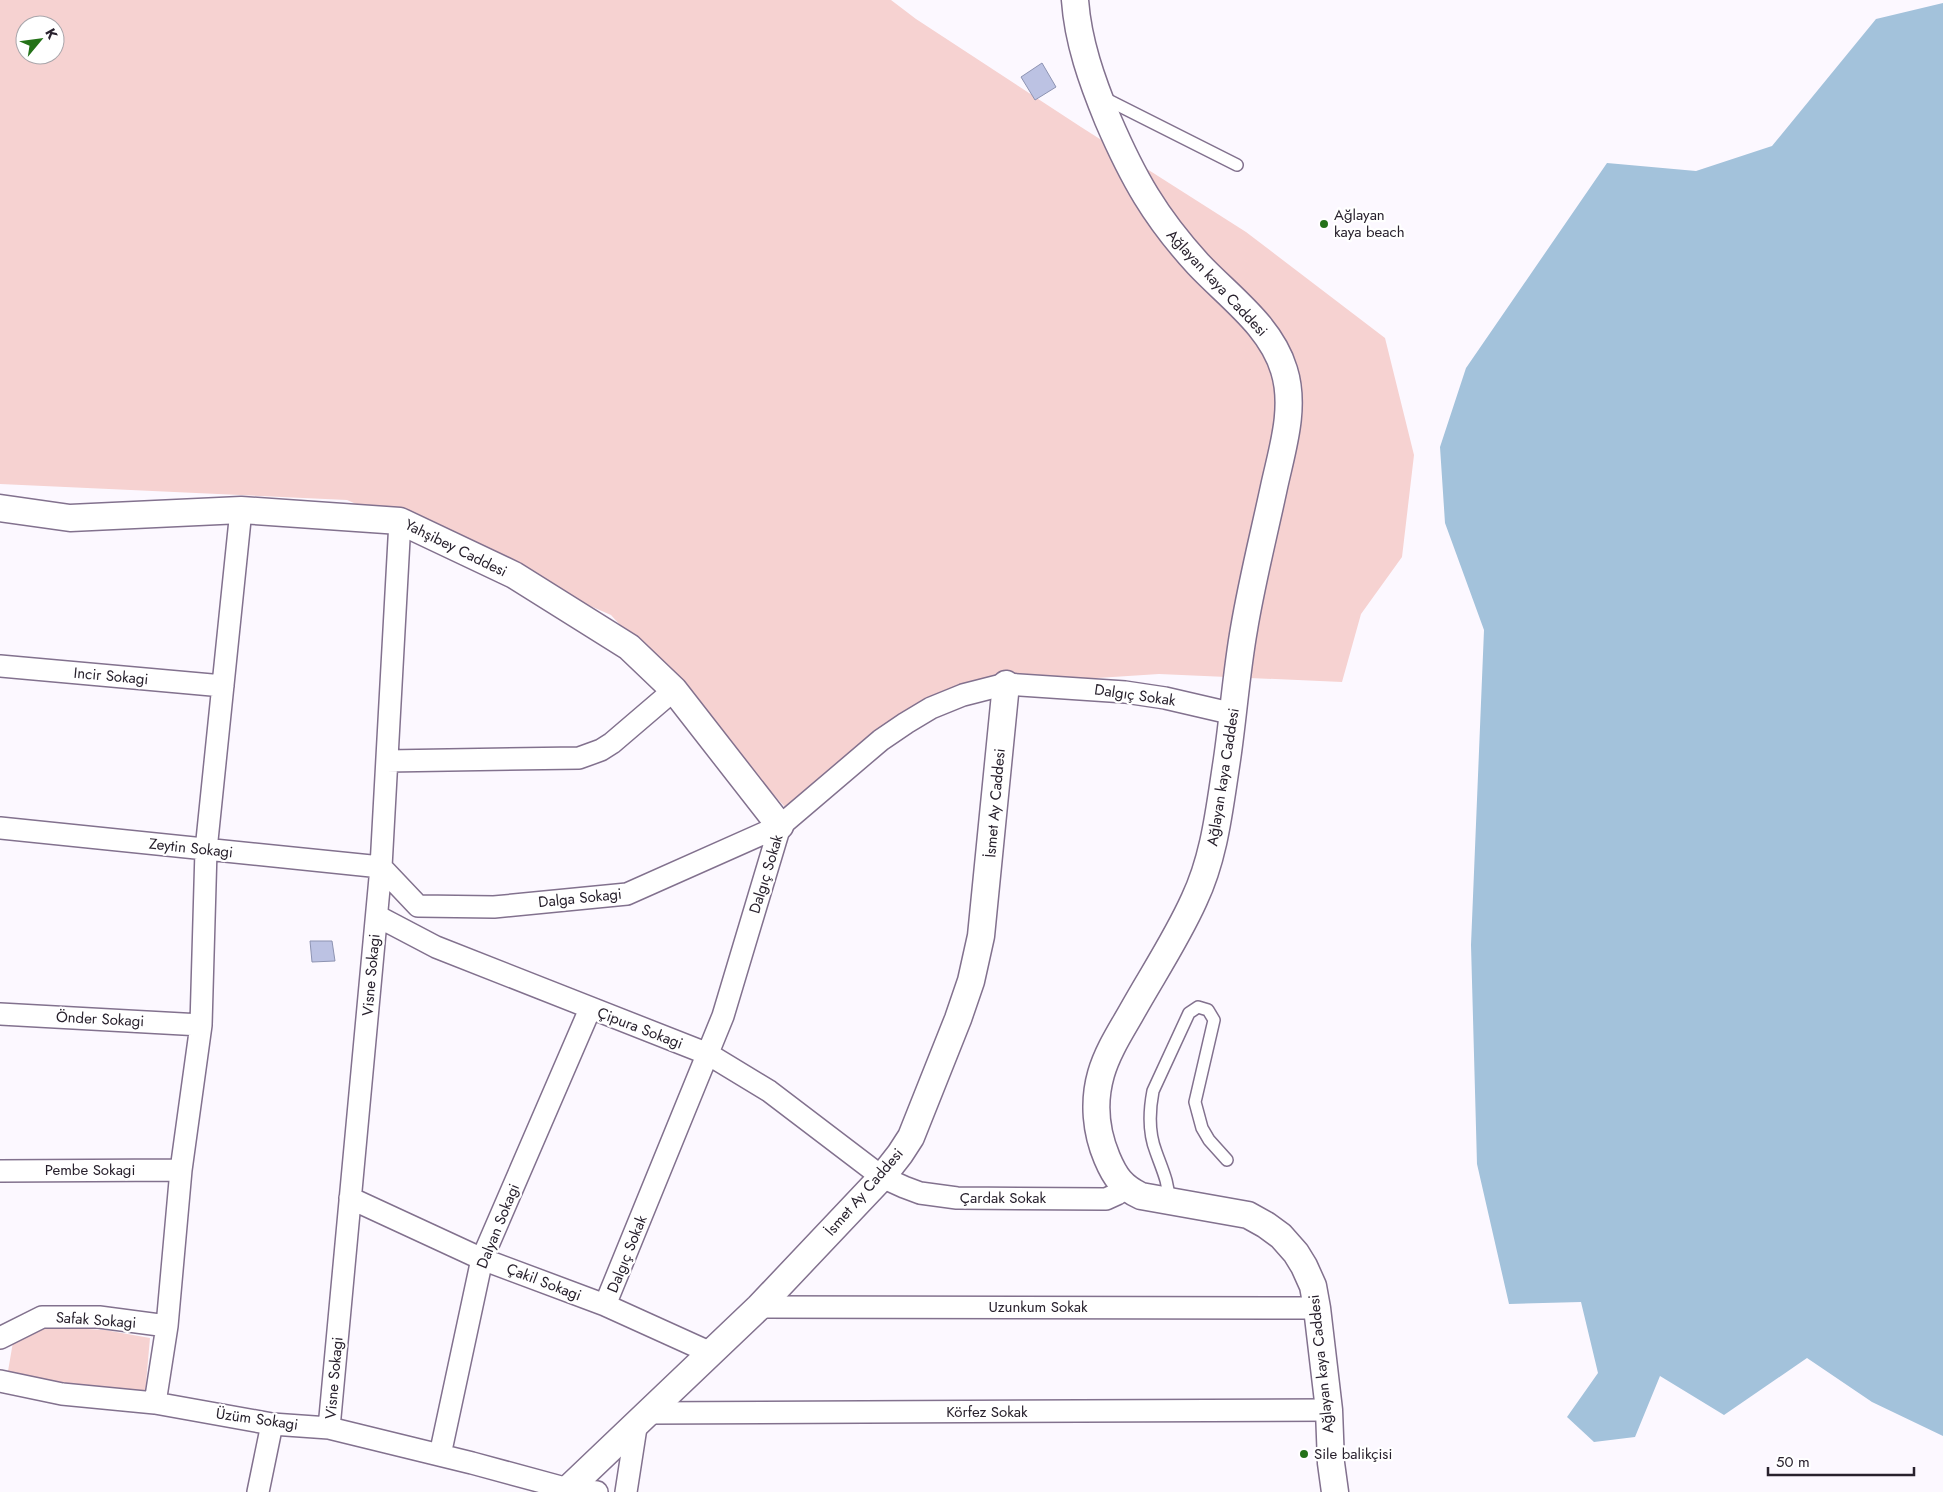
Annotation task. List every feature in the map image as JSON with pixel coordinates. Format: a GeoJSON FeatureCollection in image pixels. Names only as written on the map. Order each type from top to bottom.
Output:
{"type":"FeatureCollection","features":[{"type":"Feature","properties":{"kind":"street","name":"Ağlayan kaya Caddesi"},"geometry":{"type":"LineString","coordinates":[[1075,0],[1076,18],[1084,56],[1127,166],[1147,201],[1171,234],[1261,327],[1276,349],[1285,371],[1289,394],[1289,413],[1244,629],[1217,831],[1208,866],[1187,914],[1111,1048],[1100,1074],[1096,1099],[1097,1122],[1102,1146],[1111,1168],[1125,1188],[1141,1196],[1248,1215],[1266,1224],[1296,1253],[1313,1286],[1317,1308],[1329,1410],[1331,1463],[1335,1492]]}},
{"type":"Feature","properties":{"kind":"street","name":"Yahşibey Caddesi"},"geometry":{"type":"LineString","coordinates":[[0,508],[70,518],[241,510],[400,521],[514,575],[629,647],[674,690],[780,826]]}},
{"type":"Feature","properties":{"kind":"street"},"geometry":{"type":"LineString","coordinates":[[155,1404],[167,1326],[181,1170],[201,1025],[206,850],[241,510]]}},
{"type":"Feature","properties":{"kind":"street","name":"Visne Sokagi"},"geometry":{"type":"LineString","coordinates":[[329,1428],[381,867],[400,521]]}},
{"type":"Feature","properties":{"kind":"street","name":"Incir Sokagi"},"geometry":{"type":"LineString","coordinates":[[0,666],[223,686]]}},
{"type":"Feature","properties":{"kind":"street","name":"Dalgıç Sokak"},"geometry":{"type":"LineString","coordinates":[[606,1305],[723,1016],[780,826],[881,740],[906,722],[931,708],[963,695],[1006,684],[1125,692],[1165,698],[1234,714]]}},
{"type":"Feature","properties":{"kind":"street","name":"İsmet Ay Caddesi"},"geometry":{"type":"LineString","coordinates":[[567,1490],[641,1417],[759,1307],[882,1177],[900,1154],[910,1137],[958,1020],[971,981],[981,936],[986,907],[1006,684]]}},
{"type":"Feature","properties":{"kind":"street"},"geometry":{"type":"LineString","coordinates":[[387,761],[579,758],[601,750],[612,743],[674,690]]}},
{"type":"Feature","properties":{"kind":"street","name":"Dalga Sokagi"},"geometry":{"type":"LineString","coordinates":[[381,867],[418,906],[494,907],[627,894],[780,826]]}},
{"type":"Feature","properties":{"kind":"street","name":"Zeytin Sokagi"},"geometry":{"type":"LineString","coordinates":[[0,828],[381,867]]}},
{"type":"Feature","properties":{"kind":"street","name":"Çipura Sokagi"},"geometry":{"type":"LineString","coordinates":[[376,916],[436,948],[708,1054],[769,1091],[882,1177]]}},
{"type":"Feature","properties":{"kind":"street","name":"Dalyan Sokagi"},"geometry":{"type":"LineString","coordinates":[[440,1455],[482,1258],[590,1009]]}},
{"type":"Feature","properties":{"kind":"street","name":"Önder Sokagi"},"geometry":{"type":"LineString","coordinates":[[0,1014],[201,1025]]}},
{"type":"Feature","properties":{"kind":"street","name":"Pembe Sokagi"},"geometry":{"type":"LineString","coordinates":[[0,1171],[181,1170]]}},
{"type":"Feature","properties":{"kind":"street","name":"Çardak Sokak"},"geometry":{"type":"LineString","coordinates":[[882,1177],[920,1193],[957,1198],[1106,1199],[1125,1188]]}},
{"type":"Feature","properties":{"kind":"street","name":"Çakil Sokagi"},"geometry":{"type":"LineString","coordinates":[[350,1198],[482,1258],[606,1305],[711,1353]]}},
{"type":"Feature","properties":{"kind":"street","name":"Uzunkum Sokak"},"geometry":{"type":"LineString","coordinates":[[759,1307],[1317,1308]]}},
{"type":"Feature","properties":{"kind":"street","name":"Safak Sokagi"},"geometry":{"type":"LineString","coordinates":[[0,1338],[42,1317],[99,1318],[167,1326]]}},
{"type":"Feature","properties":{"kind":"street","name":"Üzüm Sokagi"},"geometry":{"type":"LineString","coordinates":[[0,1382],[62,1394],[155,1404],[272,1424],[329,1428],[440,1455],[567,1490],[597,1492]]}},
{"type":"Feature","properties":{"kind":"street","name":"Körfez Sokak"},"geometry":{"type":"LineString","coordinates":[[641,1417],[1329,1410]]}},
{"type":"Feature","properties":{"kind":"street"},"geometry":{"type":"LineString","coordinates":[[626,1492],[641,1417]]}},
{"type":"Feature","properties":{"kind":"street"},"geometry":{"type":"LineString","coordinates":[[258,1492],[272,1424]]}},
{"type":"Feature","properties":{"kind":"lane"},"geometry":{"type":"LineString","coordinates":[[1098,95],[1237,165]]}},
{"type":"Feature","properties":{"kind":"lane"},"geometry":{"type":"LineString","coordinates":[[1169,1201],[1166,1178],[1156,1152],[1150,1128],[1151,1103],[1153,1091],[1192,1009],[1208,1010],[1214,1020],[1195,1102],[1206,1134],[1217,1151],[1227,1160]]}},
{"type":"Feature","properties":{"kind":"shaded area"},"geometry":{"type":"Polygon","coordinates":[[[0,0],[891,0],[916,19],[1081,127],[1246,232],[1385,338],[1414,455],[1402,557],[1361,614],[1342,682],[1159,674],[1006,684],[931,708],[793,816],[611,615],[347,500],[0,484],[0,0]]]}},
{"type":"Feature","properties":{"kind":"shaded area"},"geometry":{"type":"Polygon","coordinates":[[[31,1326],[105,1330],[150,1338],[145,1394],[7,1377],[13,1342],[31,1326]]]}},
{"type":"Feature","properties":{"kind":"water"},"geometry":{"type":"Polygon","coordinates":[[[1943,3],[1943,1436],[1872,1402],[1807,1358],[1724,1415],[1660,1376],[1635,1437],[1594,1442],[1567,1417],[1598,1373],[1581,1302],[1509,1304],[1477,1164],[1471,945],[1484,630],[1445,523],[1440,447],[1466,368],[1607,163],[1696,171],[1772,146],[1876,19],[1943,3]]]}},
{"type":"Feature","properties":{"kind":"building"},"geometry":{"type":"Polygon","coordinates":[[[1042,63],[1056,87],[1035,100],[1021,77],[1042,63]]]}},
{"type":"Feature","properties":{"kind":"building"},"geometry":{"type":"Polygon","coordinates":[[[310,941],[332,941],[335,961],[312,962],[310,941]]]}},
{"type":"Feature","properties":{"kind":"place","name":"Ağlayan kaya beach"},"geometry":{"type":"Point","coordinates":[1324,224]}},
{"type":"Feature","properties":{"kind":"place","name":"Sile balikçisi"},"geometry":{"type":"Point","coordinates":[1304,1454]}}]}
